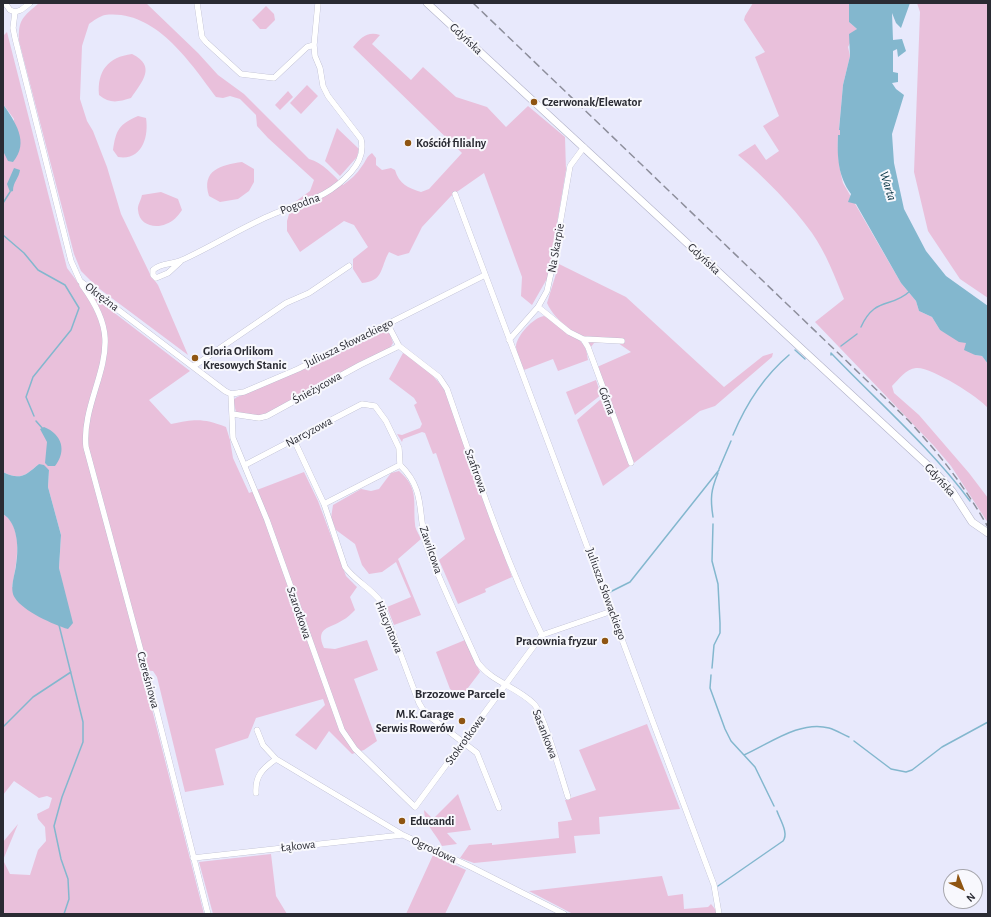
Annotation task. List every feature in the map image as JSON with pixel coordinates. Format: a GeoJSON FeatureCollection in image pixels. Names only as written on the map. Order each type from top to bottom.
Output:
{"type":"FeatureCollection","features":[{"type":"Feature","properties":{"kind":"main road","name":"Gdyńska"},"geometry":{"type":"LineString","coordinates":[[427,3],[934,472],[952,491],[972,522],[988,533]]}},
{"type":"Feature","properties":{"kind":"street"},"geometry":{"type":"LineString","coordinates":[[5,3],[10,10],[14,12],[21,10],[30,3]]}},
{"type":"Feature","properties":{"kind":"street"},"geometry":{"type":"LineString","coordinates":[[197,3],[202,37],[241,74],[274,78],[307,47],[314,45]]}},
{"type":"Feature","properties":{"kind":"street","name":"Pogodna"},"geometry":{"type":"LineString","coordinates":[[180,262],[269,216],[325,195],[345,178],[360,160],[362,147],[360,139],[328,96],[323,86],[320,68],[315,56],[314,45],[318,3]]}},
{"type":"Feature","properties":{"kind":"street","name":"Okrężna"},"geometry":{"type":"LineString","coordinates":[[14,12],[13,28],[15,38],[71,261],[80,281],[194,366]]}},
{"type":"Feature","properties":{"kind":"street","name":"Na Skarpie"},"geometry":{"type":"LineString","coordinates":[[509,340],[538,307],[547,292],[552,276],[570,166],[584,147]]}},
{"type":"Feature","properties":{"kind":"street","name":"Juliusza Słowackiego"},"geometry":{"type":"LineString","coordinates":[[455,194],[714,885],[719,914]]}},
{"type":"Feature","properties":{"kind":"street"},"geometry":{"type":"LineString","coordinates":[[231,394],[220,388],[194,366],[286,303],[309,293],[349,266]]}},
{"type":"Feature","properties":{"kind":"street","name":"Juliusza Słowackiego"},"geometry":{"type":"LineString","coordinates":[[231,394],[244,392],[298,369],[485,275]]}},
{"type":"Feature","properties":{"kind":"street","name":"Czereśniowa"},"geometry":{"type":"LineString","coordinates":[[80,281],[98,312],[105,338],[104,352],[86,421],[84,434],[86,447],[149,681],[208,914]]}},
{"type":"Feature","properties":{"kind":"street"},"geometry":{"type":"LineString","coordinates":[[538,307],[569,332],[583,339],[622,341]]}},
{"type":"Feature","properties":{"kind":"street","name":"Szafirowa"},"geometry":{"type":"LineString","coordinates":[[388,324],[399,346],[439,377],[447,389],[481,485],[524,598],[542,635]]}},
{"type":"Feature","properties":{"kind":"street","name":"Górna"},"geometry":{"type":"LineString","coordinates":[[583,339],[588,347],[631,462]]}},
{"type":"Feature","properties":{"kind":"street","name":"Śnieżycowa"},"geometry":{"type":"LineString","coordinates":[[232,414],[260,418],[267,416],[360,365],[399,346]]}},
{"type":"Feature","properties":{"kind":"street","name":"Szarotkowa"},"geometry":{"type":"LineString","coordinates":[[231,394],[233,438],[267,520],[342,730],[355,750],[415,807]]}},
{"type":"Feature","properties":{"kind":"street","name":"Narcyzowa"},"geometry":{"type":"LineString","coordinates":[[245,465],[362,404],[375,406],[386,421],[399,448],[400,465]]}},
{"type":"Feature","properties":{"kind":"street","name":"Hiacyntowa"},"geometry":{"type":"LineString","coordinates":[[294,440],[324,504],[345,567],[350,574],[376,594],[381,602],[424,713],[477,753],[499,808]]}},
{"type":"Feature","properties":{"kind":"street"},"geometry":{"type":"LineString","coordinates":[[324,504],[400,465]]}},
{"type":"Feature","properties":{"kind":"street","name":"Zawilcowa"},"geometry":{"type":"LineString","coordinates":[[400,465],[409,474],[418,492],[421,528],[428,550],[478,663],[496,680],[506,684]]}},
{"type":"Feature","properties":{"kind":"street"},"geometry":{"type":"LineString","coordinates":[[542,635],[612,611]]}},
{"type":"Feature","properties":{"kind":"street","name":"Stokrotkowa"},"geometry":{"type":"LineString","coordinates":[[415,807],[542,635]]}},
{"type":"Feature","properties":{"kind":"street","name":"Sasankowa"},"geometry":{"type":"LineString","coordinates":[[506,684],[514,688],[535,705],[568,797]]}},
{"type":"Feature","properties":{"kind":"street","name":"Ogrodowa"},"geometry":{"type":"LineString","coordinates":[[257,730],[263,745],[276,759],[403,835],[471,867],[564,914]]}},
{"type":"Feature","properties":{"kind":"street"},"geometry":{"type":"LineString","coordinates":[[256,793],[255,781],[258,776],[276,759]]}},
{"type":"Feature","properties":{"kind":"street","name":"Łąkowa"},"geometry":{"type":"LineString","coordinates":[[193,858],[403,835]]}},
{"type":"Feature","properties":{"kind":"shaded area"},"geometry":{"type":"Polygon","coordinates":[[[39,3],[146,3],[198,53],[218,75],[244,94],[309,159],[323,166],[343,185],[356,174],[372,153],[376,158],[376,165],[382,170],[391,168],[395,170],[399,179],[405,185],[421,192],[429,189],[462,153],[353,47],[365,36],[371,34],[380,35],[372,44],[411,80],[423,67],[456,97],[487,107],[506,127],[528,106],[565,137],[566,170],[548,277],[532,305],[521,296],[522,277],[484,173],[451,196],[422,227],[409,253],[398,256],[389,252],[378,277],[374,280],[362,283],[353,269],[353,259],[368,247],[354,225],[344,221],[300,252],[287,231],[287,221],[292,204],[310,191],[314,180],[257,126],[256,115],[240,99],[230,96],[223,98],[216,97],[183,54],[155,29],[140,20],[123,15],[105,15],[89,24],[82,46],[80,99],[87,121],[93,131],[107,167],[121,214],[150,274],[158,285],[188,355],[97,287],[81,271],[74,254],[19,41],[19,28],[25,15],[39,3]]]}},
{"type":"Feature","properties":{"kind":"shaded area"},"geometry":{"type":"Polygon","coordinates":[[[753,3],[849,3],[849,22],[857,29],[848,47],[850,56],[843,85],[839,129],[840,135],[838,135],[840,171],[843,183],[901,283],[916,301],[919,311],[932,317],[940,330],[967,343],[975,355],[982,356],[988,364],[988,408],[954,383],[923,369],[916,368],[909,370],[892,386],[894,393],[919,415],[969,473],[988,498],[988,523],[951,466],[934,446],[815,322],[844,299],[830,265],[812,233],[795,212],[768,182],[738,155],[755,144],[766,160],[779,151],[763,126],[779,116],[755,57],[765,52],[744,20],[753,3]]]}},
{"type":"Feature","properties":{"kind":"shaded area"},"geometry":{"type":"Polygon","coordinates":[[[917,3],[988,3],[988,298],[960,279],[928,231],[914,172],[920,12],[917,3]]]}},
{"type":"Feature","properties":{"kind":"shaded area"},"geometry":{"type":"Polygon","coordinates":[[[266,6],[274,14],[275,20],[266,29],[260,29],[252,20],[266,6]]]}},
{"type":"Feature","properties":{"kind":"shaded area"},"geometry":{"type":"Polygon","coordinates":[[[7,32],[67,268],[79,284],[95,298],[190,371],[149,400],[171,424],[199,420],[226,427],[233,458],[249,493],[304,472],[318,501],[346,576],[357,587],[350,597],[355,610],[346,618],[328,627],[322,632],[321,636],[324,648],[335,649],[367,640],[378,670],[354,679],[377,741],[364,750],[352,754],[329,731],[316,750],[295,735],[325,705],[323,699],[256,718],[248,738],[215,749],[224,785],[185,792],[157,677],[153,671],[142,670],[204,914],[3,914],[3,860],[10,874],[30,875],[38,850],[46,841],[45,827],[38,819],[37,814],[49,808],[52,798],[47,796],[39,798],[14,781],[3,795],[3,514],[10,520],[17,537],[17,558],[12,587],[62,584],[59,568],[61,535],[48,487],[49,470],[39,464],[22,476],[9,475],[3,472],[3,151],[5,154],[14,119],[3,104],[3,40],[4,35],[7,32]]]}},
{"type":"Feature","properties":{"kind":"shaded area"},"geometry":{"type":"Polygon","coordinates":[[[132,54],[140,59],[144,64],[146,69],[143,80],[131,98],[111,101],[103,98],[99,95],[102,72],[110,62],[116,58],[132,54]]]}},
{"type":"Feature","properties":{"kind":"shaded area"},"geometry":{"type":"Polygon","coordinates":[[[307,85],[318,96],[301,114],[290,103],[307,85]]]}},
{"type":"Feature","properties":{"kind":"shaded area"},"geometry":{"type":"Polygon","coordinates":[[[288,91],[293,97],[280,110],[275,105],[288,91]]]}},
{"type":"Feature","properties":{"kind":"shaded area"},"geometry":{"type":"Polygon","coordinates":[[[138,116],[146,118],[147,125],[145,140],[138,151],[133,155],[118,157],[113,150],[117,133],[126,122],[138,116]]]}},
{"type":"Feature","properties":{"kind":"shaded area"},"geometry":{"type":"Polygon","coordinates":[[[337,128],[359,149],[357,157],[340,176],[325,161],[337,128]]]}},
{"type":"Feature","properties":{"kind":"shaded area"},"geometry":{"type":"Polygon","coordinates":[[[242,162],[254,169],[254,182],[249,191],[238,199],[220,202],[209,196],[207,187],[210,175],[220,167],[242,162]]]}},
{"type":"Feature","properties":{"kind":"shaded area"},"geometry":{"type":"Polygon","coordinates":[[[161,192],[178,199],[182,210],[171,222],[153,226],[141,219],[138,207],[142,195],[161,192]]]}},
{"type":"Feature","properties":{"kind":"shaded area"},"geometry":{"type":"Polygon","coordinates":[[[559,264],[626,297],[724,387],[763,356],[773,353],[772,357],[715,406],[700,411],[634,463],[597,367],[631,352],[618,343],[594,343],[591,347],[561,322],[551,310],[547,303],[559,264]]]}},
{"type":"Feature","properties":{"kind":"shaded area"},"geometry":{"type":"Polygon","coordinates":[[[544,316],[561,325],[578,338],[585,347],[588,360],[558,371],[553,359],[524,370],[517,353],[517,343],[522,333],[531,323],[544,316]]]}},
{"type":"Feature","properties":{"kind":"shaded area"},"geometry":{"type":"Polygon","coordinates":[[[385,330],[390,334],[393,343],[390,348],[359,363],[262,416],[236,412],[233,400],[237,397],[385,330]]]}},
{"type":"Feature","properties":{"kind":"shaded area"},"geometry":{"type":"Polygon","coordinates":[[[403,353],[407,354],[429,371],[445,390],[512,577],[485,589],[486,592],[458,604],[439,560],[465,539],[436,453],[433,454],[425,433],[422,432],[403,439],[402,442],[397,434],[402,435],[420,428],[422,424],[414,405],[417,403],[414,398],[389,379],[403,353]]]}},
{"type":"Feature","properties":{"kind":"shaded area"},"geometry":{"type":"Polygon","coordinates":[[[596,380],[601,395],[575,415],[566,392],[596,380]]]}},
{"type":"Feature","properties":{"kind":"shaded area"},"geometry":{"type":"Polygon","coordinates":[[[601,399],[605,400],[631,465],[603,486],[577,420],[601,399]]]}},
{"type":"Feature","properties":{"kind":"shaded area"},"geometry":{"type":"Polygon","coordinates":[[[399,471],[410,483],[414,495],[415,526],[421,539],[398,559],[421,615],[394,625],[387,607],[411,597],[396,562],[382,572],[369,574],[362,565],[355,544],[336,530],[331,518],[333,505],[361,489],[371,491],[379,489],[391,473],[399,471]]]}},
{"type":"Feature","properties":{"kind":"shaded area"},"geometry":{"type":"Polygon","coordinates":[[[465,640],[480,672],[461,697],[450,689],[436,652],[465,640]]]}},
{"type":"Feature","properties":{"kind":"shaded area"},"geometry":{"type":"Polygon","coordinates":[[[647,724],[680,809],[599,817],[600,834],[574,836],[576,853],[474,863],[460,858],[469,845],[492,843],[492,845],[559,838],[558,822],[572,820],[565,800],[596,790],[579,750],[647,724]]]}},
{"type":"Feature","properties":{"kind":"shaded area"},"geometry":{"type":"Polygon","coordinates":[[[458,794],[471,830],[447,833],[457,844],[442,846],[426,820],[424,810],[433,819],[458,794]]]}},
{"type":"Feature","properties":{"kind":"shaded area"},"geometry":{"type":"Polygon","coordinates":[[[18,824],[3,860],[3,842],[18,824]]]}},
{"type":"Feature","properties":{"kind":"shaded area"},"geometry":{"type":"Polygon","coordinates":[[[271,854],[276,896],[287,914],[213,914],[199,862],[271,854]]]}},
{"type":"Feature","properties":{"kind":"shaded area"},"geometry":{"type":"Polygon","coordinates":[[[433,855],[466,870],[445,914],[406,914],[433,855]]]}},
{"type":"Feature","properties":{"kind":"shaded area"},"geometry":{"type":"Polygon","coordinates":[[[662,876],[668,896],[683,894],[684,909],[708,907],[711,904],[719,914],[573,914],[529,891],[662,876]]]}},
{"type":"Feature","properties":{"kind":"water","name":"Warta"},"geometry":{"type":"Polygon","coordinates":[[[849,3],[910,3],[901,28],[896,23],[892,13],[893,40],[902,39],[906,51],[898,57],[897,49],[893,51],[893,72],[898,73],[898,82],[892,83],[896,89],[904,95],[892,134],[894,163],[904,209],[926,251],[946,276],[988,306],[988,364],[982,356],[975,355],[964,350],[966,343],[959,342],[940,330],[932,317],[919,311],[916,301],[901,283],[856,204],[848,202],[851,194],[843,180],[839,166],[838,135],[840,135],[839,130],[843,85],[850,56],[849,34],[857,29],[849,22],[849,3]]]}},
{"type":"Feature","properties":{"kind":"water"},"geometry":{"type":"Polygon","coordinates":[[[3,104],[19,132],[20,147],[18,155],[13,162],[8,161],[3,151],[3,104]]]}},
{"type":"Feature","properties":{"kind":"water"},"geometry":{"type":"Polygon","coordinates":[[[14,168],[20,170],[13,191],[10,192],[7,184],[14,168]]]}},
{"type":"Feature","properties":{"kind":"water"},"geometry":{"type":"Polygon","coordinates":[[[44,427],[59,438],[61,444],[61,455],[55,466],[48,466],[45,463],[47,442],[40,429],[44,427]]]}},
{"type":"Feature","properties":{"kind":"water"},"geometry":{"type":"Polygon","coordinates":[[[39,464],[44,465],[49,470],[48,487],[61,535],[59,568],[73,623],[68,629],[47,621],[25,608],[15,598],[12,590],[17,559],[17,544],[12,524],[3,514],[3,472],[9,475],[22,476],[39,464]]]}},
{"type":"Feature","properties":{"kind":"waterway"},"geometry":{"type":"LineString","coordinates":[[3,203],[10,192]]}},
{"type":"Feature","properties":{"kind":"waterway"},"geometry":{"type":"LineString","coordinates":[[3,235],[24,253],[38,270],[65,285],[79,308],[71,330],[33,377],[26,397],[34,416]]}},
{"type":"Feature","properties":{"kind":"waterway"},"geometry":{"type":"LineString","coordinates":[[861,327],[866,317],[872,311],[884,304],[896,300],[910,291]]}},
{"type":"Feature","properties":{"kind":"waterway"},"geometry":{"type":"LineString","coordinates":[[841,346],[857,334]]}},
{"type":"Feature","properties":{"kind":"waterway"},"geometry":{"type":"LineString","coordinates":[[795,350],[805,359]]}},
{"type":"Feature","properties":{"kind":"waterway"},"geometry":{"type":"LineString","coordinates":[[831,355],[831,353],[921,443],[970,501]]}},
{"type":"Feature","properties":{"kind":"waterway"},"geometry":{"type":"LineString","coordinates":[[733,435],[756,392],[771,372],[789,355]]}},
{"type":"Feature","properties":{"kind":"waterway"},"geometry":{"type":"LineString","coordinates":[[36,421],[43,429]]}},
{"type":"Feature","properties":{"kind":"waterway"},"geometry":{"type":"LineString","coordinates":[[719,469],[731,441]]}},
{"type":"Feature","properties":{"kind":"waterway"},"geometry":{"type":"LineString","coordinates":[[608,593],[630,582],[719,470]]}},
{"type":"Feature","properties":{"kind":"waterway"},"geometry":{"type":"LineString","coordinates":[[713,517],[712,494],[718,473]]}},
{"type":"Feature","properties":{"kind":"waterway"},"geometry":{"type":"LineString","coordinates":[[712,668],[714,645],[720,633],[718,584],[712,561],[713,524]]}},
{"type":"Feature","properties":{"kind":"waterway"},"geometry":{"type":"LineString","coordinates":[[59,625],[83,722],[83,742],[62,797],[54,826],[61,859],[68,879],[69,899],[64,914]]}},
{"type":"Feature","properties":{"kind":"waterway"},"geometry":{"type":"LineString","coordinates":[[3,727],[33,697],[71,672]]}},
{"type":"Feature","properties":{"kind":"waterway"},"geometry":{"type":"LineString","coordinates":[[711,675],[710,688],[725,729],[731,741],[755,767],[774,806]]}},
{"type":"Feature","properties":{"kind":"waterway"},"geometry":{"type":"LineString","coordinates":[[854,741],[891,769],[906,772],[912,770],[942,747],[988,722]]}},
{"type":"Feature","properties":{"kind":"waterway"},"geometry":{"type":"LineString","coordinates":[[744,755],[785,734],[807,727],[818,726],[829,728],[849,737]]}},
{"type":"Feature","properties":{"kind":"waterway"},"geometry":{"type":"LineString","coordinates":[[718,886],[783,841],[785,838],[785,830],[777,811]]}},
{"type":"Feature","properties":{"kind":"railway"},"geometry":{"type":"LineString","coordinates":[[473,3],[908,420],[951,471],[988,527]]}},
{"type":"Feature","properties":{"kind":"place","name":"Czerwonak/Elewator"},"geometry":{"type":"Point","coordinates":[534,102]}},
{"type":"Feature","properties":{"kind":"place","name":"Kościół filialny"},"geometry":{"type":"Point","coordinates":[408,143]}},
{"type":"Feature","properties":{"kind":"place","name":"Gloria Orlikom Kresowych Stanic"},"geometry":{"type":"Point","coordinates":[195,358]}},
{"type":"Feature","properties":{"kind":"place","name":"Pracownia fryzur"},"geometry":{"type":"Point","coordinates":[605,641]}},
{"type":"Feature","properties":{"kind":"place","name":"M.K. Garage Serwis Rowerów"},"geometry":{"type":"Point","coordinates":[462,721]}},
{"type":"Feature","properties":{"kind":"place","name":"Educandi"},"geometry":{"type":"Point","coordinates":[402,821]}},
{"type":"Feature","properties":{"kind":"district","name":"Brzozowe Parcele"},"geometry":{"type":"Point","coordinates":[460,694]}}]}
